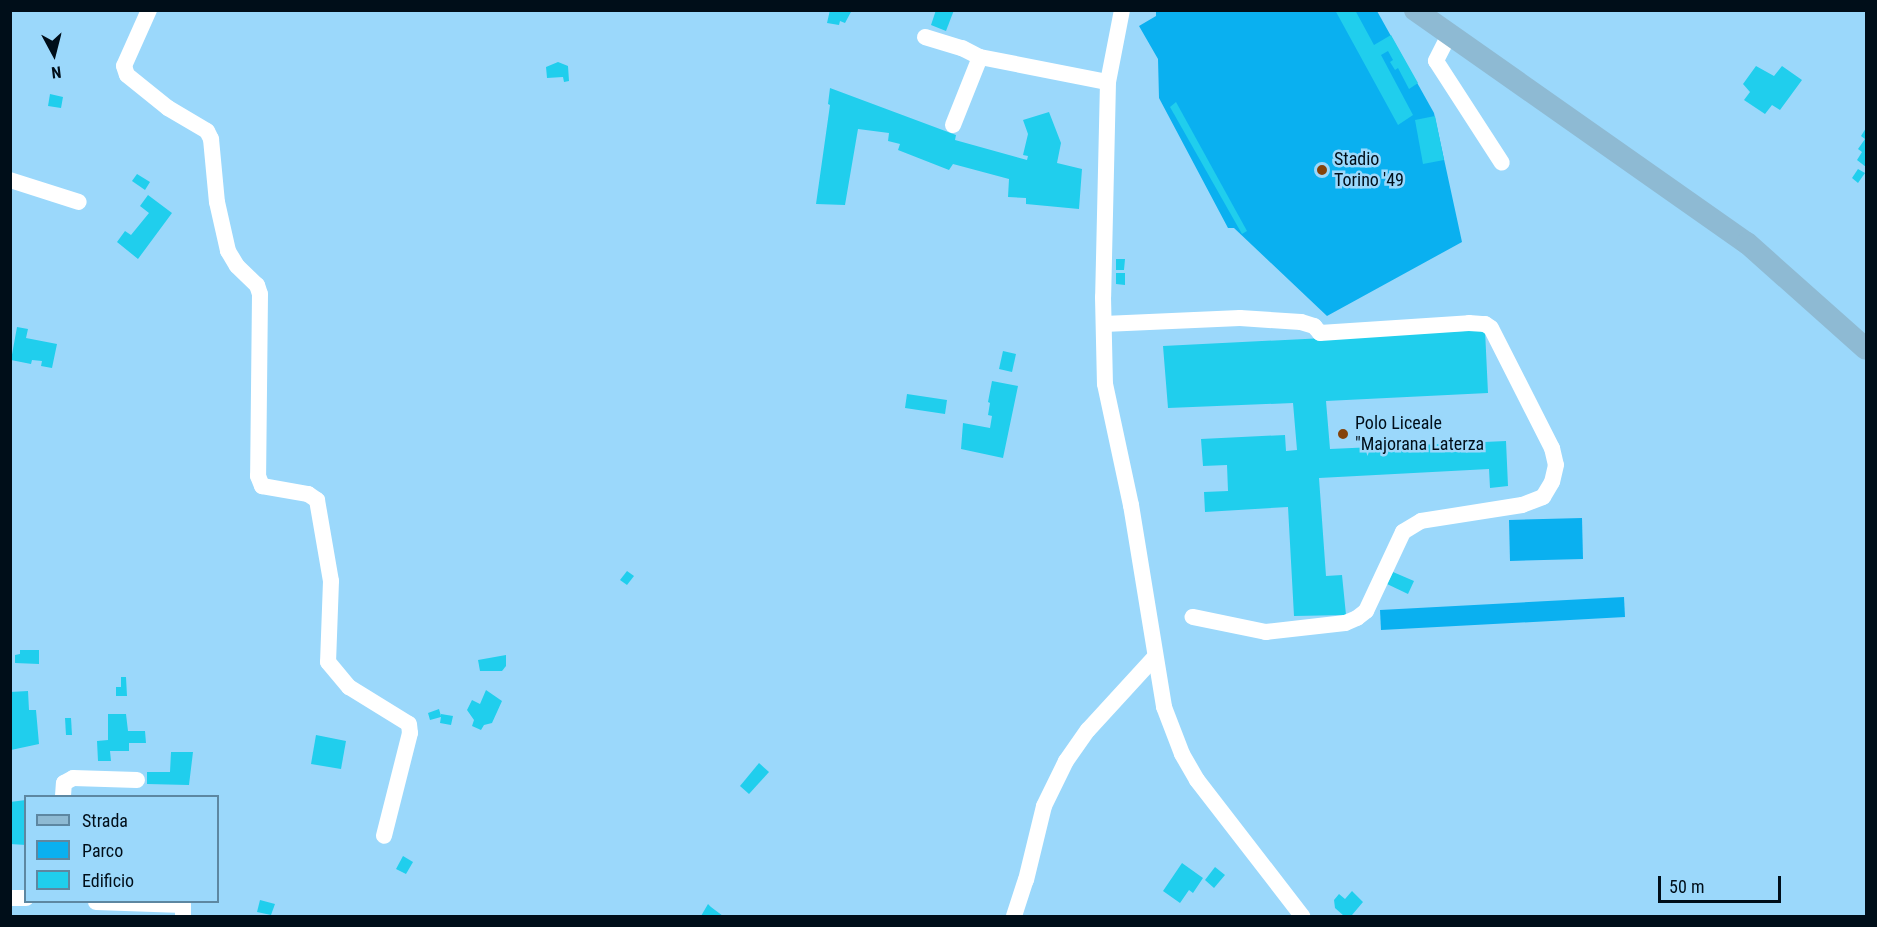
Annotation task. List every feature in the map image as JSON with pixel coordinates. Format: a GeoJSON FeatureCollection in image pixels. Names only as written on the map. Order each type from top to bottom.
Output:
{"type":"FeatureCollection","features":[{"type":"Feature","properties":{"kind":"main road"},"geometry":{"type":"LineString","coordinates":[[1415,10],[1747,243],[1866,349]]}},
{"type":"Feature","properties":{"kind":"street"},"geometry":{"type":"LineString","coordinates":[[149,10],[124,66],[127,75],[168,108],[207,131],[211,139],[217,202],[228,251],[237,266],[257,285],[260,294],[258,476],[262,486],[308,494],[317,500],[332,581],[328,662],[349,687],[409,724],[410,733],[384,836]]}},
{"type":"Feature","properties":{"kind":"street"},"geometry":{"type":"LineString","coordinates":[[1122,10],[1108,82],[1105,384],[1153,627],[1155,657],[1164,707],[1187,763],[1197,780],[1302,916]]}},
{"type":"Feature","properties":{"kind":"street"},"geometry":{"type":"LineString","coordinates":[[1449,35],[1436,61],[1502,163]]}},
{"type":"Feature","properties":{"kind":"street"},"geometry":{"type":"LineString","coordinates":[[925,37],[962,48],[980,57],[1108,82]]}},
{"type":"Feature","properties":{"kind":"street"},"geometry":{"type":"LineString","coordinates":[[953,125],[980,57]]}},
{"type":"Feature","properties":{"kind":"street"},"geometry":{"type":"LineString","coordinates":[[10,180],[79,202]]}},
{"type":"Feature","properties":{"kind":"street"},"geometry":{"type":"LineString","coordinates":[[1104,324],[1240,318],[1300,322],[1314,326],[1320,333],[1469,323],[1485,324],[1491,328],[1552,448],[1556,465],[1552,482],[1543,497],[1522,505],[1421,521],[1403,532],[1366,611],[1357,618],[1345,623],[1266,632],[1193,617]]}},
{"type":"Feature","properties":{"kind":"street"},"geometry":{"type":"LineString","coordinates":[[1014,916],[1026,880],[1044,806],[1066,761],[1088,730],[1155,657]]}},
{"type":"Feature","properties":{"kind":"street"},"geometry":{"type":"LineString","coordinates":[[63,795],[64,783],[73,778],[137,780]]}},
{"type":"Feature","properties":{"kind":"street"},"geometry":{"type":"LineString","coordinates":[[106,903],[183,911]]}},
{"type":"Feature","properties":{"kind":"green space","name":"Stadio Torino '49"},"geometry":{"type":"Polygon","coordinates":[[[1156,11],[1377,11],[1434,113],[1462,242],[1327,316],[1234,228],[1228,228],[1159,98],[1158,59],[1139,26],[1156,16],[1156,11]]]}},
{"type":"Feature","properties":{"kind":"green space"},"geometry":{"type":"Polygon","coordinates":[[[1582,518],[1583,559],[1510,561],[1509,520],[1582,518]]]}},
{"type":"Feature","properties":{"kind":"green space"},"geometry":{"type":"Polygon","coordinates":[[[1624,597],[1625,617],[1381,630],[1380,610],[1624,597]]]}},
{"type":"Feature","properties":{"kind":"building"},"geometry":{"type":"Polygon","coordinates":[[[830,10],[852,10],[845,23],[840,21],[839,25],[827,23],[830,10]]]}},
{"type":"Feature","properties":{"kind":"building"},"geometry":{"type":"Polygon","coordinates":[[[936,10],[954,10],[946,31],[931,25],[936,10]]]}},
{"type":"Feature","properties":{"kind":"building"},"geometry":{"type":"Polygon","coordinates":[[[1335,10],[1355,10],[1374,45],[1391,35],[1418,83],[1409,89],[1398,68],[1395,70],[1390,62],[1393,60],[1388,51],[1381,55],[1413,115],[1398,125],[1335,10]]]}},
{"type":"Feature","properties":{"kind":"building"},"geometry":{"type":"Polygon","coordinates":[[[558,62],[568,66],[569,81],[564,82],[563,77],[547,78],[546,67],[558,62]]]}},
{"type":"Feature","properties":{"kind":"building"},"geometry":{"type":"Polygon","coordinates":[[[1756,66],[1774,76],[1782,66],[1802,80],[1780,110],[1772,105],[1765,114],[1744,100],[1750,92],[1743,84],[1756,66]]]}},
{"type":"Feature","properties":{"kind":"building"},"geometry":{"type":"Polygon","coordinates":[[[830,88],[956,135],[955,140],[1027,160],[1028,156],[1023,155],[1028,134],[1023,120],[1049,112],[1061,143],[1057,163],[1082,169],[1079,209],[1026,204],[1026,198],[1008,197],[1009,179],[953,164],[949,170],[898,150],[900,144],[888,141],[889,133],[858,129],[845,205],[816,204],[830,105],[828,104],[830,88]]]}},
{"type":"Feature","properties":{"kind":"building"},"geometry":{"type":"Polygon","coordinates":[[[50,94],[63,97],[61,108],[48,106],[50,94]]]}},
{"type":"Feature","properties":{"kind":"building"},"geometry":{"type":"Polygon","coordinates":[[[1176,102],[1247,231],[1242,234],[1170,107],[1176,102]]]}},
{"type":"Feature","properties":{"kind":"building"},"geometry":{"type":"Polygon","coordinates":[[[1435,116],[1444,160],[1423,164],[1415,120],[1435,116]]]}},
{"type":"Feature","properties":{"kind":"building"},"geometry":{"type":"Polygon","coordinates":[[[1866,128],[1866,167],[1857,160],[1862,152],[1858,149],[1865,139],[1861,136],[1866,128]]]}},
{"type":"Feature","properties":{"kind":"building"},"geometry":{"type":"Polygon","coordinates":[[[1858,169],[1865,173],[1858,183],[1852,178],[1858,169]]]}},
{"type":"Feature","properties":{"kind":"building"},"geometry":{"type":"Polygon","coordinates":[[[137,174],[150,182],[145,190],[132,181],[137,174]]]}},
{"type":"Feature","properties":{"kind":"building"},"geometry":{"type":"Polygon","coordinates":[[[148,195],[172,213],[138,259],[117,242],[125,231],[131,235],[149,213],[140,206],[148,195]]]}},
{"type":"Feature","properties":{"kind":"building"},"geometry":{"type":"Polygon","coordinates":[[[1116,259],[1125,259],[1124,270],[1116,270],[1116,259]]]}},
{"type":"Feature","properties":{"kind":"building"},"geometry":{"type":"Polygon","coordinates":[[[1116,273],[1125,273],[1125,285],[1116,284],[1116,273]]]}},
{"type":"Feature","properties":{"kind":"building"},"geometry":{"type":"Polygon","coordinates":[[[17,327],[28,329],[26,338],[57,344],[52,368],[41,366],[42,361],[32,360],[31,364],[11,360],[17,327]]]}},
{"type":"Feature","properties":{"kind":"building"},"geometry":{"type":"Polygon","coordinates":[[[1485,330],[1488,393],[1326,401],[1330,449],[1506,441],[1508,486],[1490,488],[1489,469],[1319,478],[1326,576],[1342,575],[1346,615],[1294,616],[1288,507],[1205,512],[1204,492],[1228,491],[1227,465],[1203,466],[1201,439],[1285,435],[1286,451],[1297,450],[1293,403],[1168,408],[1163,346],[1485,330]]]}},
{"type":"Feature","properties":{"kind":"building"},"geometry":{"type":"Polygon","coordinates":[[[1003,351],[1016,354],[1012,372],[999,369],[1003,351]]]}},
{"type":"Feature","properties":{"kind":"building"},"geometry":{"type":"Polygon","coordinates":[[[992,381],[1018,386],[1003,458],[961,449],[963,423],[990,428],[992,416],[988,415],[990,403],[988,402],[992,381]]]}},
{"type":"Feature","properties":{"kind":"building"},"geometry":{"type":"Polygon","coordinates":[[[907,394],[947,400],[945,414],[905,408],[907,394]]]}},
{"type":"Feature","properties":{"kind":"building"},"geometry":{"type":"Polygon","coordinates":[[[627,571],[634,576],[627,585],[620,580],[627,571]]]}},
{"type":"Feature","properties":{"kind":"building"},"geometry":{"type":"Polygon","coordinates":[[[1393,572],[1414,581],[1408,594],[1387,584],[1393,572]]]}},
{"type":"Feature","properties":{"kind":"building"},"geometry":{"type":"Polygon","coordinates":[[[20,650],[39,650],[39,664],[15,663],[15,655],[20,654],[20,650]]]}},
{"type":"Feature","properties":{"kind":"building"},"geometry":{"type":"Polygon","coordinates":[[[506,655],[506,666],[502,671],[480,671],[478,660],[506,655]]]}},
{"type":"Feature","properties":{"kind":"building"},"geometry":{"type":"Polygon","coordinates":[[[121,677],[126,677],[127,696],[116,696],[116,687],[121,687],[121,677]]]}},
{"type":"Feature","properties":{"kind":"building"},"geometry":{"type":"Polygon","coordinates":[[[486,690],[502,701],[492,723],[484,725],[481,730],[472,726],[474,720],[467,710],[472,700],[480,704],[486,690]]]}},
{"type":"Feature","properties":{"kind":"building"},"geometry":{"type":"Polygon","coordinates":[[[28,691],[29,710],[36,710],[39,744],[11,750],[10,692],[28,691]]]}},
{"type":"Feature","properties":{"kind":"building"},"geometry":{"type":"Polygon","coordinates":[[[439,709],[441,716],[441,714],[453,716],[451,725],[440,723],[441,717],[430,720],[428,713],[439,709]]]}},
{"type":"Feature","properties":{"kind":"building"},"geometry":{"type":"Polygon","coordinates":[[[108,714],[126,714],[128,731],[145,731],[146,743],[129,743],[129,751],[110,751],[111,761],[98,761],[97,741],[108,740],[108,714]]]}},
{"type":"Feature","properties":{"kind":"building"},"geometry":{"type":"Polygon","coordinates":[[[65,718],[71,718],[72,735],[66,735],[65,718]]]}},
{"type":"Feature","properties":{"kind":"building"},"geometry":{"type":"Polygon","coordinates":[[[316,735],[346,741],[341,769],[311,764],[316,735]]]}},
{"type":"Feature","properties":{"kind":"building"},"geometry":{"type":"Polygon","coordinates":[[[171,752],[193,752],[189,785],[147,784],[147,772],[170,772],[171,752]]]}},
{"type":"Feature","properties":{"kind":"building"},"geometry":{"type":"Polygon","coordinates":[[[759,763],[769,772],[749,794],[740,786],[759,763]]]}},
{"type":"Feature","properties":{"kind":"building"},"geometry":{"type":"Polygon","coordinates":[[[24,800],[24,845],[10,844],[10,802],[24,800]]]}},
{"type":"Feature","properties":{"kind":"building"},"geometry":{"type":"Polygon","coordinates":[[[403,856],[413,862],[406,874],[396,869],[403,856]]]}},
{"type":"Feature","properties":{"kind":"building"},"geometry":{"type":"Polygon","coordinates":[[[1182,863],[1203,878],[1193,893],[1189,890],[1180,903],[1163,891],[1182,863]]]}},
{"type":"Feature","properties":{"kind":"building"},"geometry":{"type":"Polygon","coordinates":[[[1215,867],[1225,875],[1214,888],[1205,880],[1215,867]]]}},
{"type":"Feature","properties":{"kind":"building"},"geometry":{"type":"Polygon","coordinates":[[[1352,891],[1363,902],[1352,915],[1344,916],[1335,908],[1334,900],[1339,894],[1345,899],[1352,891]]]}},
{"type":"Feature","properties":{"kind":"building"},"geometry":{"type":"Polygon","coordinates":[[[260,900],[275,904],[271,915],[257,912],[260,900]]]}},
{"type":"Feature","properties":{"kind":"building"},"geometry":{"type":"Polygon","coordinates":[[[708,904],[711,907],[723,916],[701,916],[708,904]]]}},
{"type":"Feature","properties":{"kind":"place","name":"Stadio Torino '49"},"geometry":{"type":"Point","coordinates":[1322,170]}},
{"type":"Feature","properties":{"kind":"place","name":"Polo Liceale \"Majorana Laterza"},"geometry":{"type":"Point","coordinates":[1343,434]}}]}
